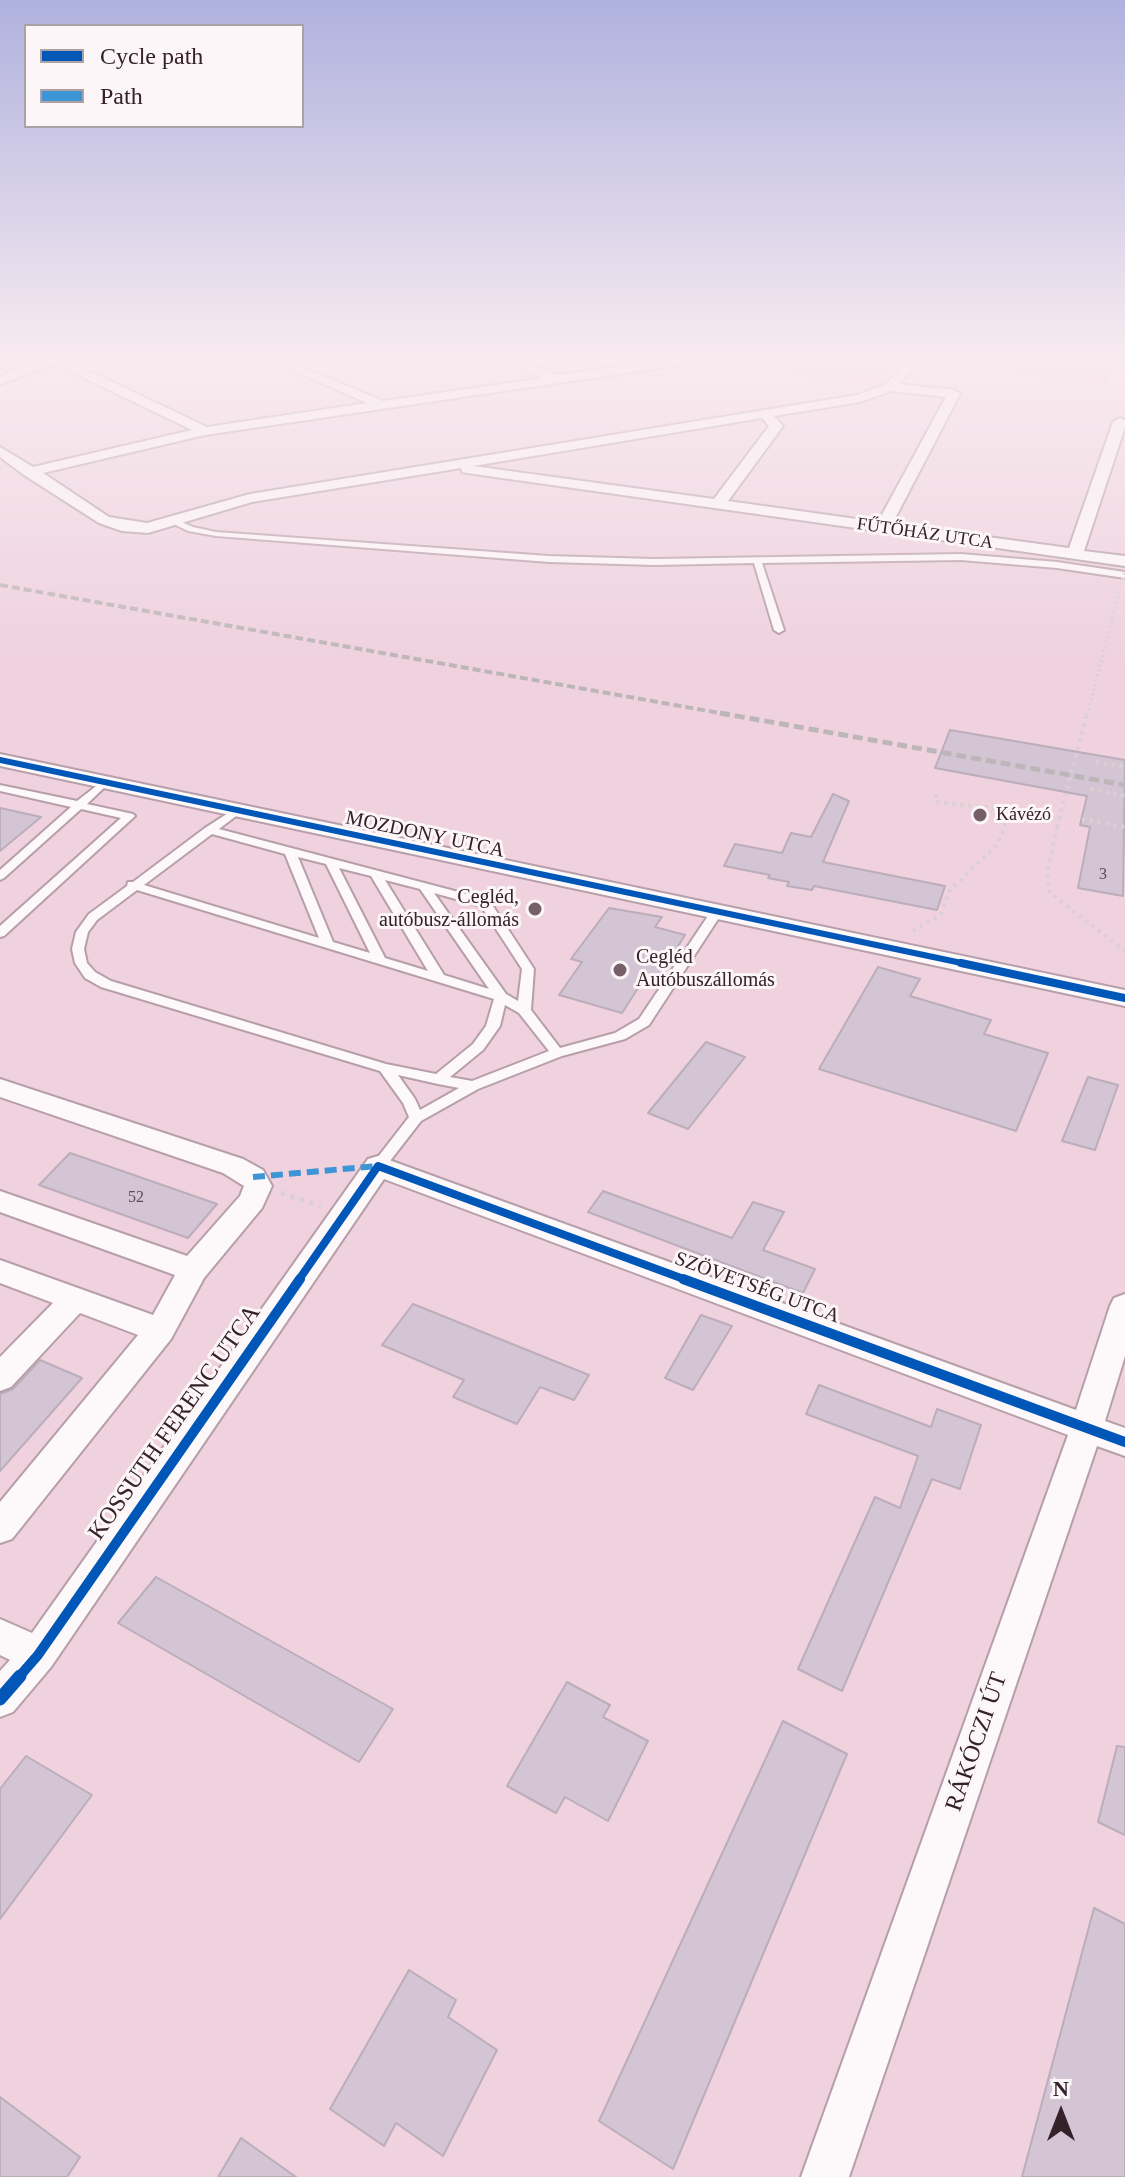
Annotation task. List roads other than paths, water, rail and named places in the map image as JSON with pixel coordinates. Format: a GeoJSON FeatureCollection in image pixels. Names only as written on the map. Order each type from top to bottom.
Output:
{"type":"FeatureCollection","features":[{"type":"Feature","properties":{"kind":"street"},"geometry":{"type":"LineString","coordinates":[[10,459],[112,524],[148,528],[250,498],[480,459]]}},
{"type":"Feature","properties":{"kind":"street"},"geometry":{"type":"LineString","coordinates":[[29,472],[87,459]]}},
{"type":"Feature","properties":{"kind":"street"},"geometry":{"type":"LineString","coordinates":[[719,503],[752,459]]}},
{"type":"Feature","properties":{"kind":"street"},"geometry":{"type":"LineString","coordinates":[[882,528],[919,459]]}},
{"type":"Feature","properties":{"kind":"street"},"geometry":{"type":"LineString","coordinates":[[1075,554],[1108,459]]}},
{"type":"Feature","properties":{"kind":"street","name":"FŰTŐHÁZ UTCA"},"geometry":{"type":"LineString","coordinates":[[440,465],[1125,561]]}},
{"type":"Feature","properties":{"kind":"street","name":"MOZDONY UTCA"},"geometry":{"type":"LineString","coordinates":[[0,760],[1125,998]]}},
{"type":"Feature","properties":{"kind":"street"},"geometry":{"type":"LineString","coordinates":[[0,1088],[233,1166],[253,1177],[258,1186],[252,1201],[193,1270],[160,1330],[0,1528]]}},
{"type":"Feature","properties":{"kind":"street","name":"KOSSUTH FERENC UTCA"},"geometry":{"type":"LineString","coordinates":[[0,1699],[38,1655],[378,1166]]}},
{"type":"Feature","properties":{"kind":"street","name":"SZÖVETSÉG UTCA"},"geometry":{"type":"LineString","coordinates":[[378,1166],[1125,1442]]}},
{"type":"Feature","properties":{"kind":"street"},"geometry":{"type":"LineString","coordinates":[[0,1201],[193,1270]]}},
{"type":"Feature","properties":{"kind":"street"},"geometry":{"type":"LineString","coordinates":[[0,1271],[160,1330]]}},
{"type":"Feature","properties":{"kind":"street"},"geometry":{"type":"LineString","coordinates":[[0,1378],[75,1299]]}},
{"type":"Feature","properties":{"kind":"street","name":"RÁKÓCZI ÚT"},"geometry":{"type":"LineString","coordinates":[[825,2177],[1087,1427],[1125,1306]]}},
{"type":"Feature","properties":{"kind":"street"},"geometry":{"type":"LineString","coordinates":[[0,1636],[38,1655]]}},
{"type":"Feature","properties":{"kind":"lane"},"geometry":{"type":"LineString","coordinates":[[175,521],[191,529],[216,534],[536,559],[628,562],[961,557],[1125,572]]}},
{"type":"Feature","properties":{"kind":"lane"},"geometry":{"type":"LineString","coordinates":[[757,559],[779,630]]}},
{"type":"Feature","properties":{"kind":"lane"},"geometry":{"type":"LineString","coordinates":[[0,876],[104,783]]}},
{"type":"Feature","properties":{"kind":"lane"},"geometry":{"type":"LineString","coordinates":[[0,788],[129,816],[0,933]]}},
{"type":"Feature","properties":{"kind":"lane"},"geometry":{"type":"LineString","coordinates":[[236,811],[132,885],[93,917],[82,932],[78,949],[81,963],[90,975],[106,984],[385,1068],[473,1086]]}},
{"type":"Feature","properties":{"kind":"lane"},"geometry":{"type":"LineString","coordinates":[[209,830],[485,903],[528,969],[524,1010]]}},
{"type":"Feature","properties":{"kind":"lane"},"geometry":{"type":"LineString","coordinates":[[290,852],[328,945]]}},
{"type":"Feature","properties":{"kind":"lane"},"geometry":{"type":"LineString","coordinates":[[331,863],[380,960]]}},
{"type":"Feature","properties":{"kind":"lane"},"geometry":{"type":"LineString","coordinates":[[376,875],[439,978]]}},
{"type":"Feature","properties":{"kind":"lane"},"geometry":{"type":"LineString","coordinates":[[132,885],[501,997],[524,1010],[557,1053]]}},
{"type":"Feature","properties":{"kind":"lane"},"geometry":{"type":"LineString","coordinates":[[424,887],[501,997]]}},
{"type":"Feature","properties":{"kind":"lane"},"geometry":{"type":"LineString","coordinates":[[378,1166],[416,1118],[473,1086],[557,1053],[620,1036],[644,1022],[716,913]]}},
{"type":"Feature","properties":{"kind":"lane"},"geometry":{"type":"LineString","coordinates":[[438,1079],[478,1047],[493,1026],[501,997]]}},
{"type":"Feature","properties":{"kind":"lane"},"geometry":{"type":"LineString","coordinates":[[385,1068],[410,1102],[416,1118]]}},
{"type":"Feature","properties":{"kind":"railway"},"geometry":{"type":"LineString","coordinates":[[0,585],[731,715]]}},
{"type":"Feature","properties":{"kind":"railway"},"geometry":{"type":"LineString","coordinates":[[720,713],[1125,785]]}},
{"type":"Feature","properties":{"kind":"place","name":"Kávézó"},"geometry":{"type":"Point","coordinates":[980,815]}},
{"type":"Feature","properties":{"kind":"place","name":"Cegléd, autóbusz-állomás"},"geometry":{"type":"Point","coordinates":[535,909]}},
{"type":"Feature","properties":{"kind":"place","name":"Cegléd Autóbuszállomás"},"geometry":{"type":"Point","coordinates":[620,970]}}]}
